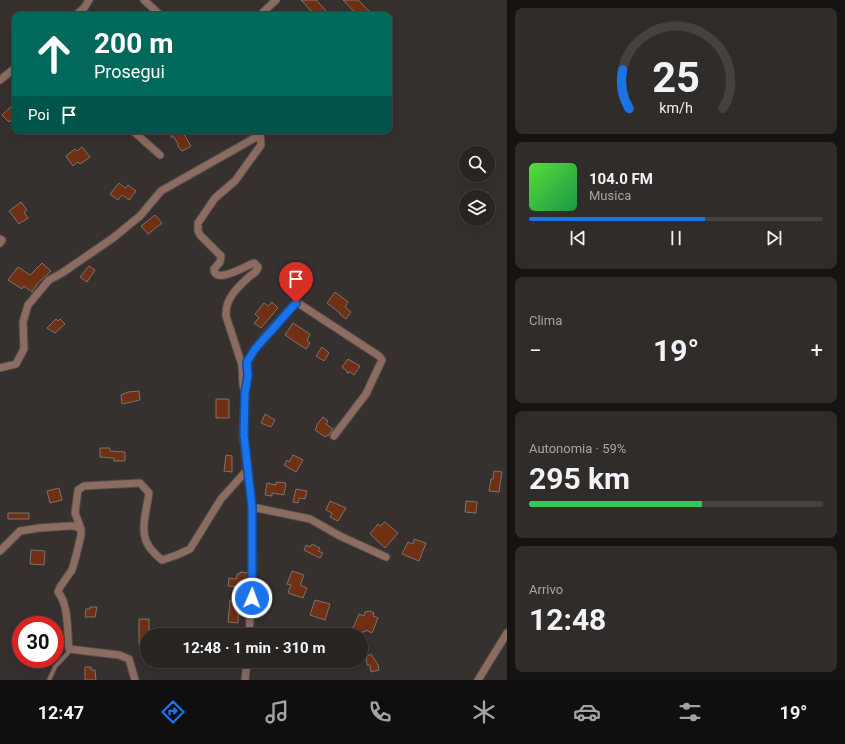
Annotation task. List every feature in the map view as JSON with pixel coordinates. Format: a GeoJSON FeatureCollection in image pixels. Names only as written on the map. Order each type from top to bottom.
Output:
{"type":"FeatureCollection","features":[{"type":"Feature","properties":{"kind":"street"},"geometry":{"type":"LineString","coordinates":[[79,12],[89,0]]}},
{"type":"Feature","properties":{"kind":"street"},"geometry":{"type":"LineString","coordinates":[[144,0],[157,12]]}},
{"type":"Feature","properties":{"kind":"street"},"geometry":{"type":"LineString","coordinates":[[263,12],[276,0]]}},
{"type":"Feature","properties":{"kind":"street"},"geometry":{"type":"LineString","coordinates":[[0,80],[12,70]]}},
{"type":"Feature","properties":{"kind":"street"},"geometry":{"type":"LineString","coordinates":[[136,134],[160,155]]}},
{"type":"Feature","properties":{"kind":"street"},"geometry":{"type":"LineString","coordinates":[[0,368],[16,364],[24,349],[22,322],[28,305],[49,280],[62,273],[113,238],[140,216],[161,191],[258,134]]}},
{"type":"Feature","properties":{"kind":"street"},"geometry":{"type":"LineString","coordinates":[[245,393],[242,366],[226,316],[226,310],[228,300],[238,286],[257,271],[258,267],[254,263],[222,276],[216,274],[214,269],[220,262],[221,256],[200,235],[198,227],[200,220],[215,198],[235,181],[241,171],[258,151],[261,146],[260,134]]}},
{"type":"Feature","properties":{"kind":"street"},"geometry":{"type":"LineString","coordinates":[[0,239],[2,240],[0,243]]}},
{"type":"Feature","properties":{"kind":"street"},"geometry":{"type":"LineString","coordinates":[[249,628],[253,569],[252,507],[244,435],[245,393],[248,376],[247,362],[255,349],[296,303],[379,356],[382,360],[366,394],[334,436]]}},
{"type":"Feature","properties":{"kind":"street"},"geometry":{"type":"LineString","coordinates":[[135,680],[129,659],[119,655],[69,649],[65,606],[62,597],[58,592],[72,570],[81,534],[75,513],[78,490],[84,486],[140,483],[149,492],[144,529],[146,543],[162,560],[190,549],[221,499],[247,470]]}},
{"type":"Feature","properties":{"kind":"street"},"geometry":{"type":"LineString","coordinates":[[252,507],[310,519],[340,536],[386,557]]}},
{"type":"Feature","properties":{"kind":"street"},"geometry":{"type":"LineString","coordinates":[[0,551],[20,531],[69,526],[75,526],[80,529]]}},
{"type":"Feature","properties":{"kind":"street"},"geometry":{"type":"LineString","coordinates":[[478,680],[507,633]]}},
{"type":"Feature","properties":{"kind":"street"},"geometry":{"type":"LineString","coordinates":[[245,680],[246,668]]}},
{"type":"Feature","properties":{"kind":"lane"},"geometry":{"type":"LineString","coordinates":[[49,680],[55,667],[68,653],[69,649]]}},
{"type":"Feature","properties":{"kind":"building"},"geometry":{"type":"Polygon","coordinates":[[[301,0],[316,0],[327,12],[312,12],[301,0]]]}},
{"type":"Feature","properties":{"kind":"building"},"geometry":{"type":"Polygon","coordinates":[[[343,0],[358,0],[369,11],[354,12],[343,0]]]}},
{"type":"Feature","properties":{"kind":"building"},"geometry":{"type":"Polygon","coordinates":[[[12,106],[12,119],[9,122],[2,115],[12,106]]]}},
{"type":"Feature","properties":{"kind":"building"},"geometry":{"type":"Polygon","coordinates":[[[172,134],[184,134],[191,146],[182,151],[178,147],[174,137],[171,137],[172,134]]]}},
{"type":"Feature","properties":{"kind":"building"},"geometry":{"type":"Polygon","coordinates":[[[82,147],[90,157],[80,164],[78,162],[73,166],[66,156],[75,149],[77,151],[82,147]]]}},
{"type":"Feature","properties":{"kind":"building"},"geometry":{"type":"Polygon","coordinates":[[[119,183],[125,188],[128,185],[136,191],[129,200],[122,195],[118,200],[110,194],[119,183]]]}},
{"type":"Feature","properties":{"kind":"building"},"geometry":{"type":"Polygon","coordinates":[[[21,202],[27,210],[24,212],[28,218],[19,224],[9,211],[21,202]]]}},
{"type":"Feature","properties":{"kind":"building"},"geometry":{"type":"Polygon","coordinates":[[[155,215],[162,223],[148,234],[141,226],[155,215]]]}},
{"type":"Feature","properties":{"kind":"building"},"geometry":{"type":"Polygon","coordinates":[[[42,263],[51,271],[37,284],[32,292],[24,286],[22,289],[8,280],[18,267],[30,275],[42,263]]]}},
{"type":"Feature","properties":{"kind":"building"},"geometry":{"type":"Polygon","coordinates":[[[89,266],[95,270],[87,282],[80,277],[89,266]]]}},
{"type":"Feature","properties":{"kind":"building"},"geometry":{"type":"Polygon","coordinates":[[[335,292],[348,302],[345,307],[351,312],[346,319],[327,303],[335,292]]]}},
{"type":"Feature","properties":{"kind":"building"},"geometry":{"type":"Polygon","coordinates":[[[272,302],[278,308],[261,328],[254,323],[259,318],[255,314],[264,303],[268,306],[272,302]]]}},
{"type":"Feature","properties":{"kind":"building"},"geometry":{"type":"Polygon","coordinates":[[[56,319],[58,321],[60,319],[65,324],[55,333],[47,328],[56,319]]]}},
{"type":"Feature","properties":{"kind":"building"},"geometry":{"type":"Polygon","coordinates":[[[293,323],[310,334],[307,341],[310,343],[306,349],[285,335],[293,323]]]}},
{"type":"Feature","properties":{"kind":"building"},"geometry":{"type":"Polygon","coordinates":[[[322,347],[329,353],[324,361],[316,356],[322,347]]]}},
{"type":"Feature","properties":{"kind":"building"},"geometry":{"type":"Polygon","coordinates":[[[348,359],[360,366],[354,375],[350,372],[347,373],[347,371],[342,367],[348,359]]]}},
{"type":"Feature","properties":{"kind":"building"},"geometry":{"type":"Polygon","coordinates":[[[139,391],[140,400],[122,404],[121,395],[128,392],[139,391]]]}},
{"type":"Feature","properties":{"kind":"building"},"geometry":{"type":"Polygon","coordinates":[[[216,399],[229,399],[229,418],[216,418],[216,399]]]}},
{"type":"Feature","properties":{"kind":"building"},"geometry":{"type":"Polygon","coordinates":[[[265,414],[275,420],[271,427],[261,423],[265,414]]]}},
{"type":"Feature","properties":{"kind":"building"},"geometry":{"type":"Polygon","coordinates":[[[323,417],[328,421],[326,424],[333,429],[328,436],[327,435],[325,437],[315,430],[317,427],[316,426],[323,417]]]}},
{"type":"Feature","properties":{"kind":"building"},"geometry":{"type":"Polygon","coordinates":[[[100,448],[110,448],[110,451],[125,452],[125,461],[114,461],[114,458],[100,457],[100,448]]]}},
{"type":"Feature","properties":{"kind":"building"},"geometry":{"type":"Polygon","coordinates":[[[226,455],[232,456],[232,472],[224,471],[226,455]]]}},
{"type":"Feature","properties":{"kind":"building"},"geometry":{"type":"Polygon","coordinates":[[[293,455],[303,460],[296,472],[284,465],[287,460],[289,462],[293,455]]]}},
{"type":"Feature","properties":{"kind":"building"},"geometry":{"type":"Polygon","coordinates":[[[494,471],[502,472],[499,492],[489,491],[494,471]]]}},
{"type":"Feature","properties":{"kind":"building"},"geometry":{"type":"Polygon","coordinates":[[[276,482],[286,483],[284,495],[272,493],[272,496],[265,495],[267,483],[276,485],[276,482]]]}},
{"type":"Feature","properties":{"kind":"building"},"geometry":{"type":"Polygon","coordinates":[[[59,488],[62,500],[50,503],[47,491],[59,488]]]}},
{"type":"Feature","properties":{"kind":"building"},"geometry":{"type":"Polygon","coordinates":[[[296,489],[307,491],[305,499],[299,498],[298,503],[293,502],[296,489]]]}},
{"type":"Feature","properties":{"kind":"building"},"geometry":{"type":"Polygon","coordinates":[[[330,501],[346,508],[338,521],[330,517],[332,513],[326,510],[330,501]]]}},
{"type":"Feature","properties":{"kind":"building"},"geometry":{"type":"Polygon","coordinates":[[[466,501],[477,502],[476,513],[465,512],[466,501]]]}},
{"type":"Feature","properties":{"kind":"building"},"geometry":{"type":"Polygon","coordinates":[[[8,513],[29,513],[29,519],[8,519],[8,513]]]}},
{"type":"Feature","properties":{"kind":"building"},"geometry":{"type":"Polygon","coordinates":[[[385,522],[398,533],[385,548],[370,534],[378,524],[380,526],[385,522]]]}},
{"type":"Feature","properties":{"kind":"building"},"geometry":{"type":"Polygon","coordinates":[[[414,539],[426,543],[419,561],[402,554],[408,542],[413,544],[414,539]]]}},
{"type":"Feature","properties":{"kind":"building"},"geometry":{"type":"Polygon","coordinates":[[[312,544],[320,548],[318,551],[323,553],[320,558],[304,550],[306,545],[310,547],[312,544]]]}},
{"type":"Feature","properties":{"kind":"building"},"geometry":{"type":"Polygon","coordinates":[[[31,550],[45,551],[44,565],[30,564],[31,550]]]}},
{"type":"Feature","properties":{"kind":"building"},"geometry":{"type":"Polygon","coordinates":[[[292,571],[304,575],[300,585],[307,588],[303,598],[288,593],[291,585],[287,584],[292,571]]]}},
{"type":"Feature","properties":{"kind":"building"},"geometry":{"type":"Polygon","coordinates":[[[240,572],[248,573],[247,593],[239,593],[239,587],[228,586],[229,578],[236,579],[237,574],[240,574],[240,572]]]}},
{"type":"Feature","properties":{"kind":"building"},"geometry":{"type":"Polygon","coordinates":[[[230,600],[239,601],[238,623],[228,622],[230,600]]]}},
{"type":"Feature","properties":{"kind":"building"},"geometry":{"type":"Polygon","coordinates":[[[315,600],[330,604],[325,620],[310,615],[315,600]]]}},
{"type":"Feature","properties":{"kind":"building"},"geometry":{"type":"Polygon","coordinates":[[[90,607],[97,607],[95,617],[85,617],[86,609],[90,609],[90,607]]]}},
{"type":"Feature","properties":{"kind":"building"},"geometry":{"type":"Polygon","coordinates":[[[370,611],[374,613],[373,616],[378,618],[372,633],[368,631],[368,628],[352,628],[359,614],[364,616],[365,612],[370,611]]]}},
{"type":"Feature","properties":{"kind":"building"},"geometry":{"type":"Polygon","coordinates":[[[139,619],[149,619],[149,628],[140,628],[139,645],[139,619]]]}},
{"type":"Feature","properties":{"kind":"building"},"geometry":{"type":"Polygon","coordinates":[[[371,654],[378,665],[379,670],[371,672],[370,665],[368,665],[368,656],[371,654]]]}},
{"type":"Feature","properties":{"kind":"building"},"geometry":{"type":"Polygon","coordinates":[[[85,667],[91,667],[91,670],[95,670],[96,680],[85,680],[85,667]]]}},
{"type":"Feature","properties":{"kind":"route"},"geometry":{"type":"LineString","coordinates":[[252,598],[252,507],[244,435],[245,393],[248,376],[247,362],[255,349],[296,303]]}}]}
